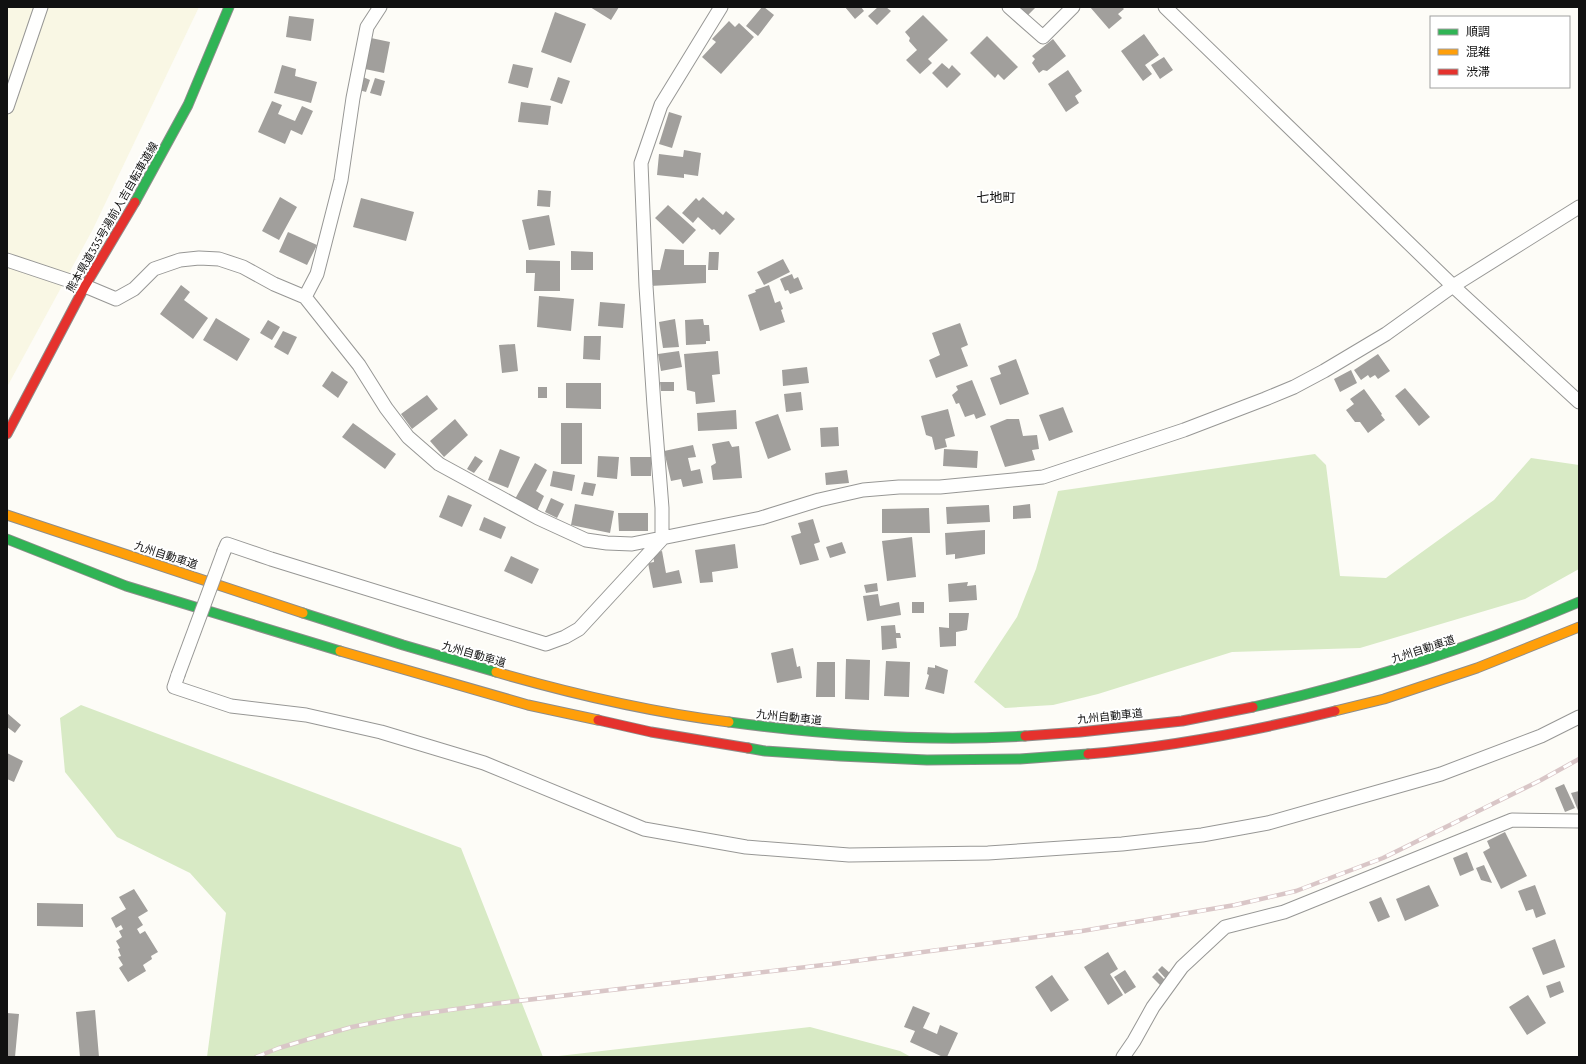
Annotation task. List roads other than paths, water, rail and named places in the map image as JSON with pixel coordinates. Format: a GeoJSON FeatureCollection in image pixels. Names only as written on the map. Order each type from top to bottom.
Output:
{"type":"FeatureCollection","features":[{"type":"Feature","properties":{"kind":"main road","name":"熊本県道335号湯前人吉自転車道線"},"geometry":{"type":"LineString","coordinates":[[7,434],[85,286],[144,187],[188,105],[229,7]]}},
{"type":"Feature","properties":{"kind":"main road","name":"九州自動車道"},"geometry":{"type":"LineString","coordinates":[[7,515],[378,638],[531,683],[656,710],[766,727],[840,734],[925,737],[1017,737],[1107,730],[1202,718],[1285,701],[1375,677],[1467,648],[1579,602]]}},
{"type":"Feature","properties":{"kind":"main road"},"geometry":{"type":"LineString","coordinates":[[7,539],[126,586],[371,660],[528,705],[659,733],[765,751],[840,756],[927,760],[1020,759],[1110,752],[1204,739],[1292,722],[1384,699],[1477,668],[1579,627]]}},
{"type":"Feature","properties":{"kind":"street"},"geometry":{"type":"LineString","coordinates":[[7,107],[41,7]]}},
{"type":"Feature","properties":{"kind":"street"},"geometry":{"type":"LineString","coordinates":[[305,297],[317,274],[341,180],[353,98],[367,27],[380,7]]}},
{"type":"Feature","properties":{"kind":"street"},"geometry":{"type":"LineString","coordinates":[[721,7],[662,105],[641,163],[646,286],[653,400],[662,508],[662,538],[579,629],[565,637],[546,644],[309,571],[227,544],[174,687],[230,706],[306,715],[381,732],[484,763],[644,829],[746,847],[849,855],[988,853],[1122,844],[1202,835],[1260,824],[1441,774],[1541,736],[1579,717]]}},
{"type":"Feature","properties":{"kind":"street"},"geometry":{"type":"LineString","coordinates":[[1009,7],[1043,37],[1073,7]]}},
{"type":"Feature","properties":{"kind":"street"},"geometry":{"type":"LineString","coordinates":[[1166,7],[1453,286],[1579,402]]}},
{"type":"Feature","properties":{"kind":"street"},"geometry":{"type":"LineString","coordinates":[[7,260],[85,286],[116,299],[134,289],[154,269],[180,260],[199,258],[219,259],[243,266],[274,284],[305,297],[359,365],[386,408],[408,437],[440,464],[538,518],[586,540],[632,544],[761,518],[819,500],[863,490],[899,487],[940,487],[1043,478],[1212,420],[1294,387],[1324,371],[1386,334],[1453,286],[1579,207]]}},
{"type":"Feature","properties":{"kind":"street"},"geometry":{"type":"LineString","coordinates":[[1123,1057],[1134,1041],[1153,1007],[1182,967],[1225,927],[1284,912],[1512,820],[1579,822]]}},
{"type":"Feature","properties":{"kind":"railway"},"geometry":{"type":"LineString","coordinates":[[256,1057],[279,1048],[352,1027],[406,1016],[492,1004],[832,964],[1082,931],[1235,905],[1296,891],[1383,858],[1541,780],[1579,759]]}},
{"type":"Feature","properties":{"kind":"district","name":"七地町"},"geometry":{"type":"Point","coordinates":[996,197]}}]}
